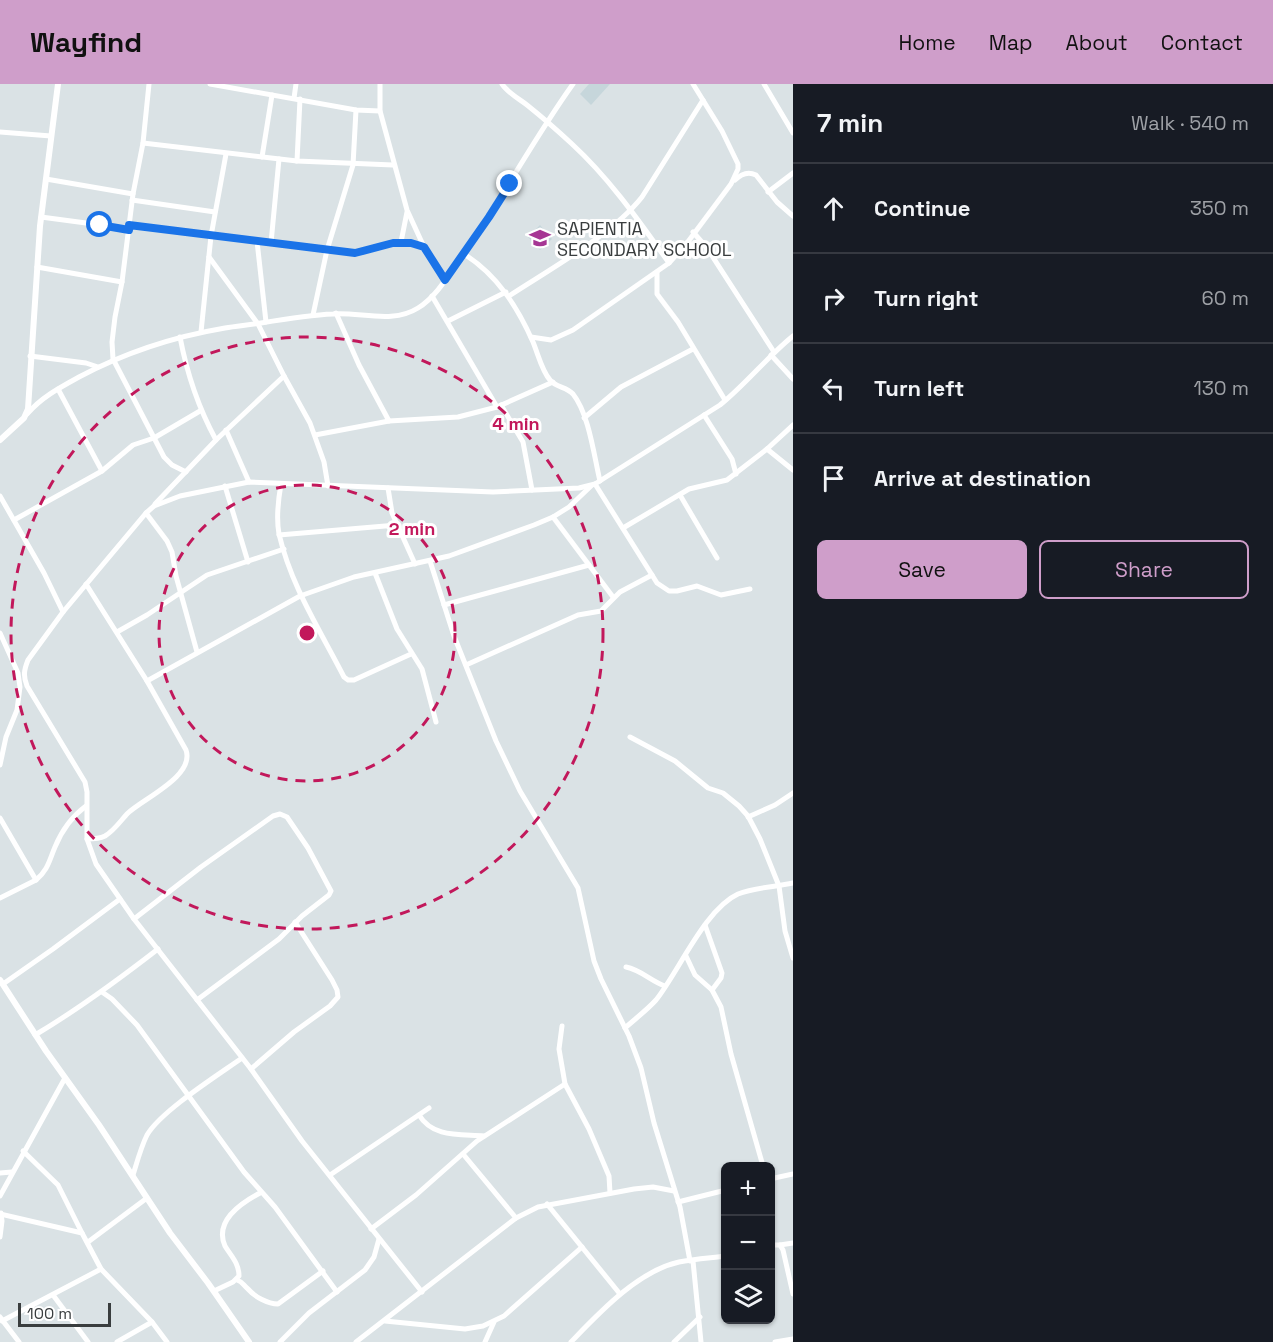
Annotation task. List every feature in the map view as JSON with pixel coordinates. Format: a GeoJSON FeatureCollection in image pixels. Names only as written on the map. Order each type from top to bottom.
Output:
{"type":"FeatureCollection","features":[{"type":"Feature","properties":{"kind":"street"},"geometry":{"type":"LineString","coordinates":[[24,418],[28,409],[41,217],[58,84]]}},
{"type":"Feature","properties":{"kind":"street"},"geometry":{"type":"LineString","coordinates":[[149,84],[143,143],[115,317],[112,342],[113,359],[164,457],[172,465],[186,472]]}},
{"type":"Feature","properties":{"kind":"street"},"geometry":{"type":"LineString","coordinates":[[210,84],[356,110],[380,111]]}},
{"type":"Feature","properties":{"kind":"street"},"geometry":{"type":"LineString","coordinates":[[296,84],[297,161]]}},
{"type":"Feature","properties":{"kind":"street"},"geometry":{"type":"LineString","coordinates":[[380,84],[380,111],[407,210],[424,247],[445,280]]}},
{"type":"Feature","properties":{"kind":"street"},"geometry":{"type":"LineString","coordinates":[[502,84],[573,145],[601,174],[669,263]]}},
{"type":"Feature","properties":{"kind":"street"},"geometry":{"type":"LineString","coordinates":[[0,440],[37,403],[58,389],[113,359],[180,337],[314,315],[336,313],[382,316],[405,314],[419,308],[432,296],[464,254],[500,200],[546,122],[573,84]]}},
{"type":"Feature","properties":{"kind":"street"},"geometry":{"type":"LineString","coordinates":[[693,84],[723,131],[738,164],[738,170],[731,184]]}},
{"type":"Feature","properties":{"kind":"street"},"geometry":{"type":"LineString","coordinates":[[764,84],[793,133]]}},
{"type":"Feature","properties":{"kind":"street"},"geometry":{"type":"LineString","coordinates":[[261,157],[272,94]]}},
{"type":"Feature","properties":{"kind":"street"},"geometry":{"type":"LineString","coordinates":[[448,321],[508,294],[584,248],[631,211],[642,198],[662,162],[703,100]]}},
{"type":"Feature","properties":{"kind":"street"},"geometry":{"type":"LineString","coordinates":[[314,315],[327,250],[353,165],[356,110]]}},
{"type":"Feature","properties":{"kind":"street"},"geometry":{"type":"LineString","coordinates":[[0,132],[51,136]]}},
{"type":"Feature","properties":{"kind":"street"},"geometry":{"type":"LineString","coordinates":[[143,143],[297,161],[393,165]]}},
{"type":"Feature","properties":{"kind":"street"},"geometry":{"type":"LineString","coordinates":[[201,332],[211,236],[226,154]]}},
{"type":"Feature","properties":{"kind":"street"},"geometry":{"type":"LineString","coordinates":[[271,243],[279,159]]}},
{"type":"Feature","properties":{"kind":"street"},"geometry":{"type":"LineString","coordinates":[[738,164],[759,178],[768,192],[793,216]]}},
{"type":"Feature","properties":{"kind":"street"},"geometry":{"type":"LineString","coordinates":[[531,337],[551,340],[573,330],[669,263],[687,243],[731,184],[739,176],[751,172]]}},
{"type":"Feature","properties":{"kind":"street"},"geometry":{"type":"LineString","coordinates":[[768,192],[793,173]]}},
{"type":"Feature","properties":{"kind":"street"},"geometry":{"type":"LineString","coordinates":[[46,179],[215,212]]}},
{"type":"Feature","properties":{"kind":"street"},"geometry":{"type":"LineString","coordinates":[[401,242],[407,210]]}},
{"type":"Feature","properties":{"kind":"street"},"geometry":{"type":"LineString","coordinates":[[41,217],[355,253],[401,242],[424,247]]}},
{"type":"Feature","properties":{"kind":"street"},"geometry":{"type":"LineString","coordinates":[[693,232],[706,248],[772,354],[793,379]]}},
{"type":"Feature","properties":{"kind":"street"},"geometry":{"type":"LineString","coordinates":[[257,241],[266,322]]}},
{"type":"Feature","properties":{"kind":"street"},"geometry":{"type":"LineString","coordinates":[[464,254],[479,263],[508,294],[531,337],[549,378],[573,394],[579,404],[584,418],[596,484],[657,583],[669,591],[697,586],[721,596],[750,590]]}},
{"type":"Feature","properties":{"kind":"street"},"geometry":{"type":"LineString","coordinates":[[209,257],[258,324],[315,435],[324,462],[328,486]]}},
{"type":"Feature","properties":{"kind":"street"},"geometry":{"type":"LineString","coordinates":[[37,267],[122,282]]}},
{"type":"Feature","properties":{"kind":"street"},"geometry":{"type":"LineString","coordinates":[[657,272],[657,294],[678,322],[725,400]]}},
{"type":"Feature","properties":{"kind":"street"},"geometry":{"type":"LineString","coordinates":[[432,296],[473,368],[523,442],[532,490]]}},
{"type":"Feature","properties":{"kind":"street"},"geometry":{"type":"LineString","coordinates":[[336,313],[359,365],[389,421]]}},
{"type":"Feature","properties":{"kind":"street"},"geometry":{"type":"LineString","coordinates":[[147,681],[300,596],[354,577],[449,556],[553,517],[569,507],[596,484],[739,390],[772,354],[793,336]]}},
{"type":"Feature","properties":{"kind":"street"},"geometry":{"type":"LineString","coordinates":[[180,337],[191,385],[200,411],[216,440]]}},
{"type":"Feature","properties":{"kind":"street"},"geometry":{"type":"LineString","coordinates":[[584,418],[621,387],[693,349]]}},
{"type":"Feature","properties":{"kind":"street"},"geometry":{"type":"LineString","coordinates":[[30,356],[86,363],[98,368]]}},
{"type":"Feature","properties":{"kind":"street"},"geometry":{"type":"LineString","coordinates":[[284,376],[226,430],[146,513],[63,612],[28,660],[23,677],[85,782],[87,839],[96,864],[134,919],[251,1069],[302,1141],[422,1292]]}},
{"type":"Feature","properties":{"kind":"street"},"geometry":{"type":"LineString","coordinates":[[315,435],[389,421],[458,417],[499,406],[553,382]]}},
{"type":"Feature","properties":{"kind":"street"},"geometry":{"type":"LineString","coordinates":[[58,389],[102,471]]}},
{"type":"Feature","properties":{"kind":"street"},"geometry":{"type":"LineString","coordinates":[[14,520],[102,471],[133,445],[154,438],[200,411]]}},
{"type":"Feature","properties":{"kind":"street"},"geometry":{"type":"LineString","coordinates":[[704,415],[732,459],[736,474]]}},
{"type":"Feature","properties":{"kind":"street"},"geometry":{"type":"LineString","coordinates":[[623,528],[689,489],[718,483],[736,474],[793,424]]}},
{"type":"Feature","properties":{"kind":"street"},"geometry":{"type":"LineString","coordinates":[[226,430],[249,482]]}},
{"type":"Feature","properties":{"kind":"street"},"geometry":{"type":"LineString","coordinates":[[767,448],[793,470]]}},
{"type":"Feature","properties":{"kind":"street"},"geometry":{"type":"LineString","coordinates":[[154,506],[180,496],[249,482],[494,492],[579,488],[596,484]]}},
{"type":"Feature","properties":{"kind":"street"},"geometry":{"type":"LineString","coordinates":[[281,484],[278,503],[279,534],[300,596],[344,677],[354,680],[411,654]]}},
{"type":"Feature","properties":{"kind":"street"},"geometry":{"type":"LineString","coordinates":[[225,486],[248,562]]}},
{"type":"Feature","properties":{"kind":"street"},"geometry":{"type":"LineString","coordinates":[[388,488],[392,513],[415,564]]}},
{"type":"Feature","properties":{"kind":"street"},"geometry":{"type":"LineString","coordinates":[[680,495],[717,558]]}},
{"type":"Feature","properties":{"kind":"street"},"geometry":{"type":"LineString","coordinates":[[0,496],[63,612]]}},
{"type":"Feature","properties":{"kind":"street"},"geometry":{"type":"LineString","coordinates":[[146,513],[167,541],[172,552],[180,593],[197,652]]}},
{"type":"Feature","properties":{"kind":"street"},"geometry":{"type":"LineString","coordinates":[[553,517],[613,597]]}},
{"type":"Feature","properties":{"kind":"street"},"geometry":{"type":"LineString","coordinates":[[279,534],[397,525]]}},
{"type":"Feature","properties":{"kind":"street"},"geometry":{"type":"LineString","coordinates":[[117,632],[207,575],[284,549]]}},
{"type":"Feature","properties":{"kind":"street"},"geometry":{"type":"LineString","coordinates":[[430,561],[444,605],[496,741],[520,791],[578,888],[594,961],[607,994],[637,1052],[654,1123],[678,1202],[691,1261],[700,1317],[701,1342]]}},
{"type":"Feature","properties":{"kind":"street"},"geometry":{"type":"LineString","coordinates":[[444,605],[589,565]]}},
{"type":"Feature","properties":{"kind":"street"},"geometry":{"type":"LineString","coordinates":[[375,573],[397,629],[422,669],[436,722]]}},
{"type":"Feature","properties":{"kind":"street"},"geometry":{"type":"LineString","coordinates":[[466,665],[578,615],[601,611],[613,597],[652,575]]}},
{"type":"Feature","properties":{"kind":"street"},"geometry":{"type":"LineString","coordinates":[[86,584],[147,681],[186,750],[187,760],[183,770],[158,792],[129,812],[103,838],[87,839]]}},
{"type":"Feature","properties":{"kind":"street"},"geometry":{"type":"LineString","coordinates":[[0,633],[15,665],[20,687],[17,710],[6,737],[0,765]]}},
{"type":"Feature","properties":{"kind":"street"},"geometry":{"type":"LineString","coordinates":[[630,737],[675,761],[708,788],[723,793],[748,817],[779,886],[793,958]]}},
{"type":"Feature","properties":{"kind":"street"},"geometry":{"type":"LineString","coordinates":[[748,817],[775,805],[793,793]]}},
{"type":"Feature","properties":{"kind":"street"},"geometry":{"type":"LineString","coordinates":[[0,898],[36,880],[46,870],[56,844],[70,820],[86,806]]}},
{"type":"Feature","properties":{"kind":"street"},"geometry":{"type":"LineString","coordinates":[[134,919],[209,861],[273,816],[280,814],[287,817],[318,864],[331,891],[326,899],[295,922],[279,939],[197,1000]]}},
{"type":"Feature","properties":{"kind":"street"},"geometry":{"type":"LineString","coordinates":[[0,818],[36,880]]}},
{"type":"Feature","properties":{"kind":"street"},"geometry":{"type":"LineString","coordinates":[[625,1028],[655,1001],[705,925],[726,901],[738,894],[793,883]]}},
{"type":"Feature","properties":{"kind":"street"},"geometry":{"type":"LineString","coordinates":[[120,899],[53,949],[1,982],[170,1233],[249,1342]]}},
{"type":"Feature","properties":{"kind":"street"},"geometry":{"type":"LineString","coordinates":[[251,1069],[294,1032],[330,1006],[338,997],[332,980],[295,922]]}},
{"type":"Feature","properties":{"kind":"street"},"geometry":{"type":"LineString","coordinates":[[705,925],[722,973],[712,990]]}},
{"type":"Feature","properties":{"kind":"street"},"geometry":{"type":"LineString","coordinates":[[35,1035],[73,1013],[158,949]]}},
{"type":"Feature","properties":{"kind":"street"},"geometry":{"type":"LineString","coordinates":[[686,956],[695,975],[712,990],[721,1007],[731,1054],[762,1162]]}},
{"type":"Feature","properties":{"kind":"street"},"geometry":{"type":"LineString","coordinates":[[626,967],[637,970],[665,986]]}},
{"type":"Feature","properties":{"kind":"street"},"geometry":{"type":"LineString","coordinates":[[102,992],[137,1025],[260,1193],[275,1207],[337,1292]]}},
{"type":"Feature","properties":{"kind":"street"},"geometry":{"type":"LineString","coordinates":[[562,1026],[559,1048],[566,1084],[609,1176],[610,1193]]}},
{"type":"Feature","properties":{"kind":"street"},"geometry":{"type":"LineString","coordinates":[[133,1175],[148,1134],[154,1126],[242,1058]]}},
{"type":"Feature","properties":{"kind":"street"},"geometry":{"type":"LineString","coordinates":[[0,1203],[12,1172],[65,1078]]}},
{"type":"Feature","properties":{"kind":"street"},"geometry":{"type":"LineString","coordinates":[[371,1229],[416,1195],[484,1136],[566,1084]]}},
{"type":"Feature","properties":{"kind":"street"},"geometry":{"type":"LineString","coordinates":[[330,1175],[429,1108]]}},
{"type":"Feature","properties":{"kind":"street"},"geometry":{"type":"LineString","coordinates":[[419,1115],[426,1125],[437,1131],[484,1136]]}},
{"type":"Feature","properties":{"kind":"street"},"geometry":{"type":"LineString","coordinates":[[23,1152],[58,1185],[101,1269],[152,1322],[167,1342]]}},
{"type":"Feature","properties":{"kind":"street"},"geometry":{"type":"LineString","coordinates":[[463,1154],[516,1218]]}},
{"type":"Feature","properties":{"kind":"street"},"geometry":{"type":"LineString","coordinates":[[0,1173],[12,1172]]}},
{"type":"Feature","properties":{"kind":"street"},"geometry":{"type":"LineString","coordinates":[[775,1178],[793,1174]]}},
{"type":"Feature","properties":{"kind":"street"},"geometry":{"type":"LineString","coordinates":[[356,1342],[516,1218],[531,1209],[547,1204],[652,1187],[675,1191]]}},
{"type":"Feature","properties":{"kind":"street"},"geometry":{"type":"LineString","coordinates":[[678,1202],[721,1191]]}},
{"type":"Feature","properties":{"kind":"street"},"geometry":{"type":"LineString","coordinates":[[237,1280],[238,1266],[226,1247],[221,1230],[228,1218],[247,1200],[260,1193]]}},
{"type":"Feature","properties":{"kind":"street"},"geometry":{"type":"LineString","coordinates":[[88,1242],[147,1198]]}},
{"type":"Feature","properties":{"kind":"street"},"geometry":{"type":"LineString","coordinates":[[547,1204],[620,1294]]}},
{"type":"Feature","properties":{"kind":"street"},"geometry":{"type":"LineString","coordinates":[[0,1237],[1,1213],[82,1233]]}},
{"type":"Feature","properties":{"kind":"street"},"geometry":{"type":"LineString","coordinates":[[280,1342],[309,1313],[370,1263],[379,1239]]}},
{"type":"Feature","properties":{"kind":"street"},"geometry":{"type":"LineString","coordinates":[[775,1245],[793,1243]]}},
{"type":"Feature","properties":{"kind":"street"},"geometry":{"type":"LineString","coordinates":[[780,1245],[793,1294]]}},
{"type":"Feature","properties":{"kind":"street"},"geometry":{"type":"LineString","coordinates":[[385,1320],[473,1329],[494,1322],[520,1303],[582,1247]]}},
{"type":"Feature","properties":{"kind":"street"},"geometry":{"type":"LineString","coordinates":[[571,1342],[620,1294],[660,1269],[678,1262],[721,1257]]}},
{"type":"Feature","properties":{"kind":"street"},"geometry":{"type":"LineString","coordinates":[[19,1342],[1,1319],[101,1269]]}},
{"type":"Feature","properties":{"kind":"street"},"geometry":{"type":"LineString","coordinates":[[213,1291],[237,1280],[242,1281],[248,1290],[266,1302],[278,1304],[323,1271]]}},
{"type":"Feature","properties":{"kind":"street"},"geometry":{"type":"LineString","coordinates":[[53,1295],[88,1342]]}},
{"type":"Feature","properties":{"kind":"street"},"geometry":{"type":"LineString","coordinates":[[674,1342],[700,1317]]}},
{"type":"Feature","properties":{"kind":"street"},"geometry":{"type":"LineString","coordinates":[[117,1342],[152,1322]]}},
{"type":"Feature","properties":{"kind":"street"},"geometry":{"type":"LineString","coordinates":[[484,1342],[494,1322]]}},
{"type":"Feature","properties":{"kind":"street"},"geometry":{"type":"LineString","coordinates":[[775,1342],[793,1339]]}},
{"type":"Feature","properties":{"kind":"shaded area"},"geometry":{"type":"Polygon","coordinates":[[[589,84],[610,84],[591,105],[580,94],[589,84]]]}},
{"type":"Feature","properties":{"kind":"shaded area","name":"SAPIENTIA SECONDARY SCHOOL"},"geometry":{"type":"Polygon","coordinates":[[[540,225],[552,239],[540,250],[528,237],[540,225]]]}},
{"type":"Feature","properties":{"kind":"place","name":"SAPIENTIA SECONDARY SCHOOL"},"geometry":{"type":"Point","coordinates":[540,238]}},
{"type":"Feature","properties":{"kind":"route"},"geometry":{"type":"LineString","coordinates":[[100,225],[129,230],[129,225],[355,253],[393,243],[411,243],[424,247],[445,280],[510,184]]}}]}
